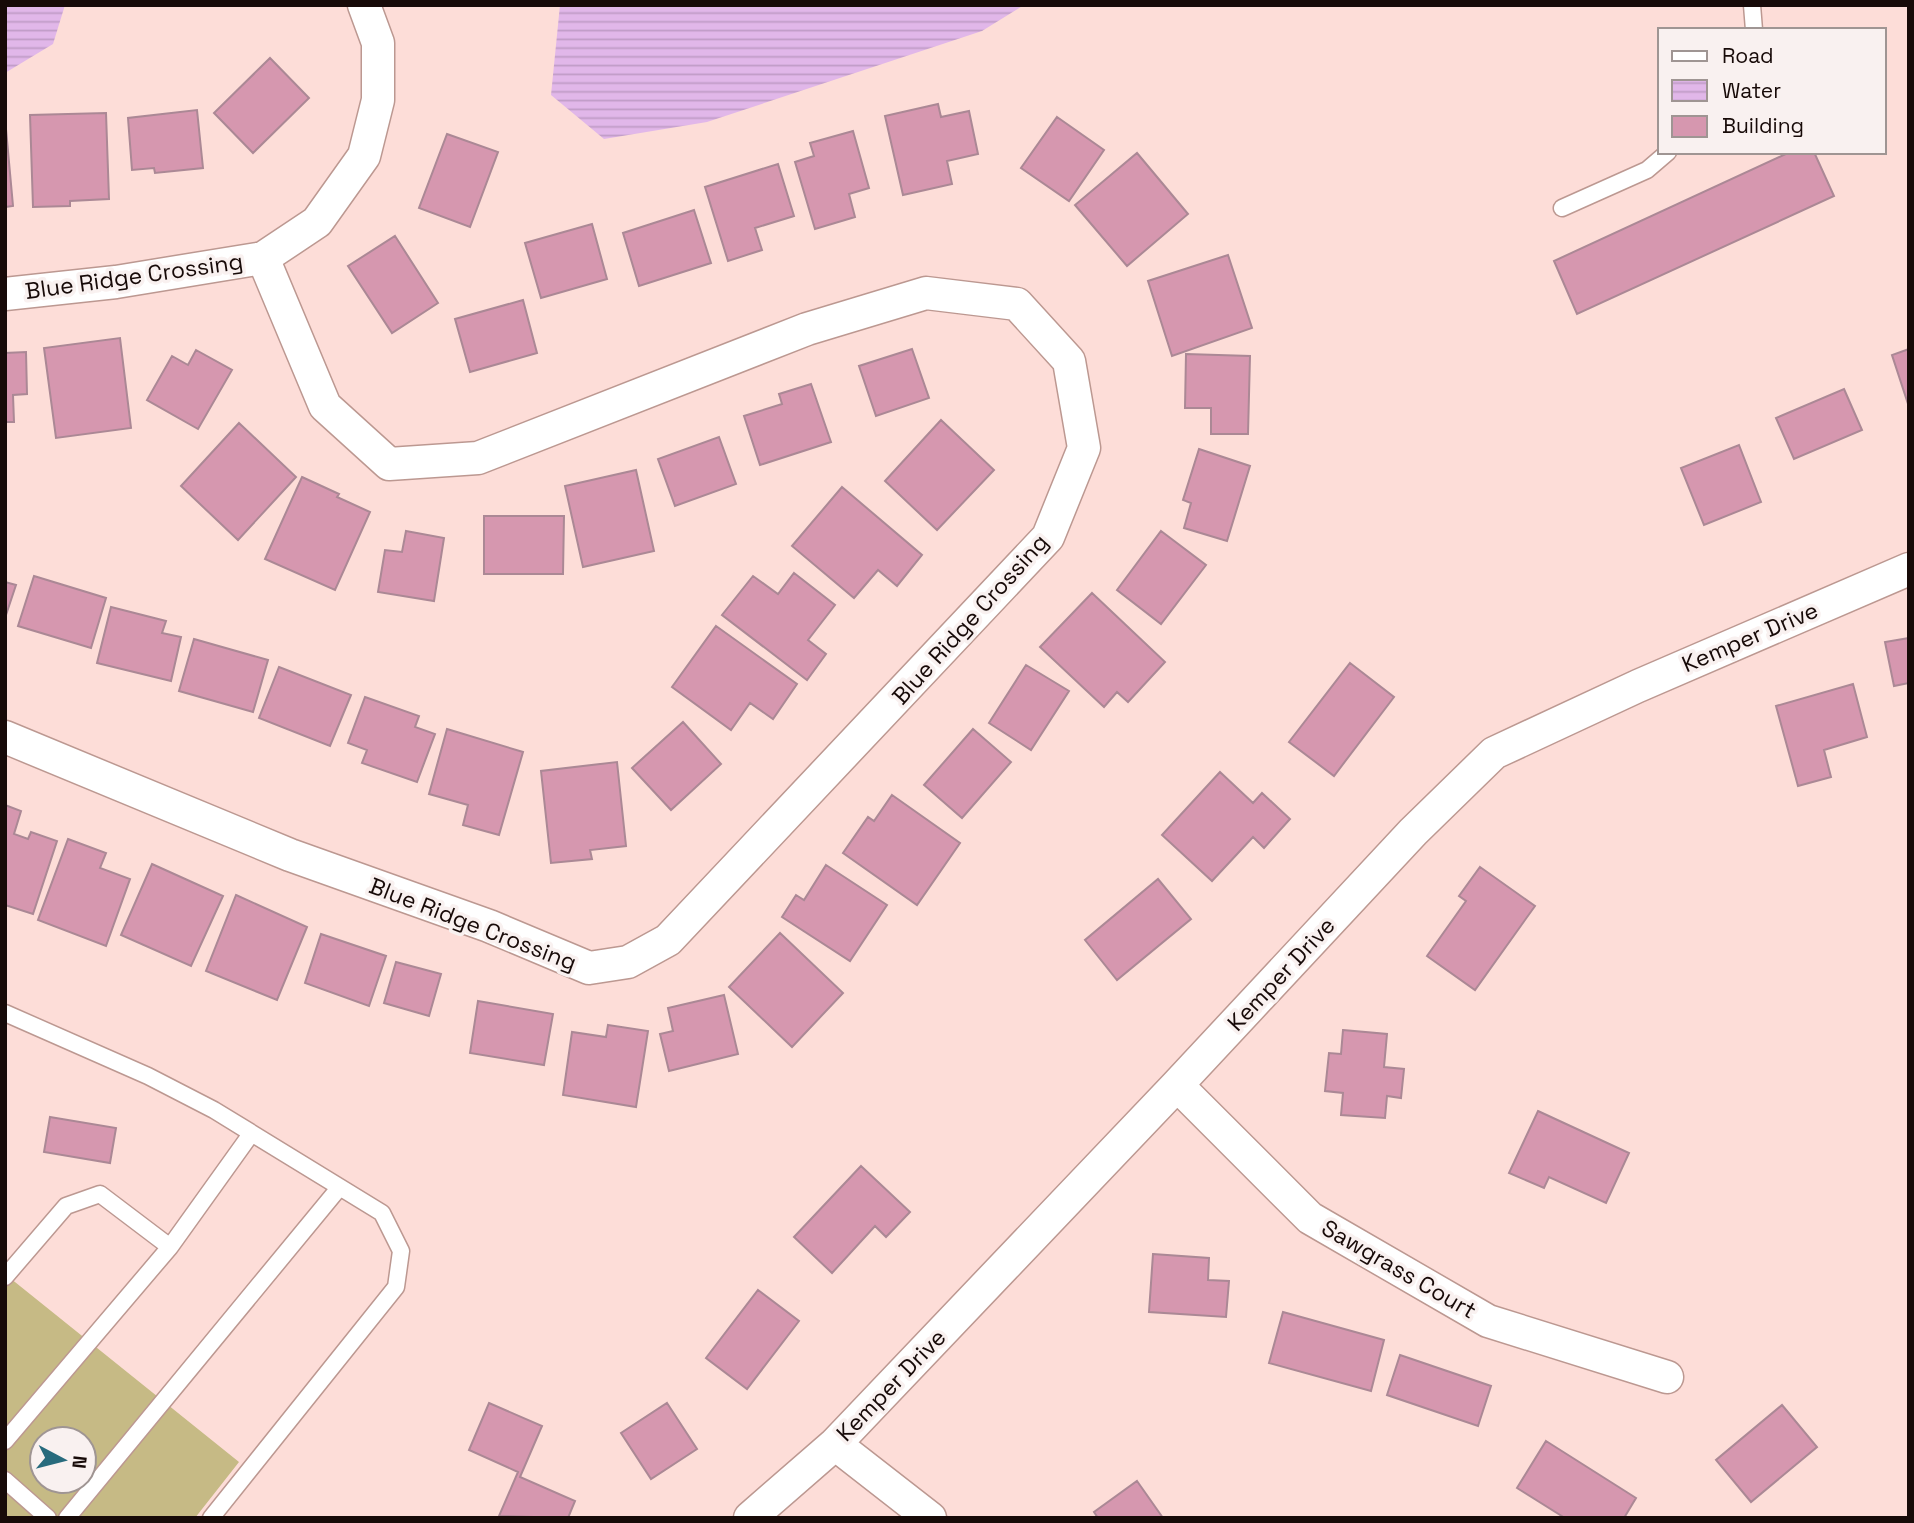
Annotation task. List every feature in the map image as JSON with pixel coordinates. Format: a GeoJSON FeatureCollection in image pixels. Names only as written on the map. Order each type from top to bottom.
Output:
{"type":"FeatureCollection","features":[{"type":"Feature","properties":{"kind":"street","name":"Blue Ridge Crossing"},"geometry":{"type":"LineString","coordinates":[[5,294],[116,282],[263,258],[317,222],[364,156],[378,100],[378,43],[364,5]]}},
{"type":"Feature","properties":{"kind":"street","name":"Blue Ridge Crossing"},"geometry":{"type":"LineString","coordinates":[[5,737],[290,855],[489,926],[589,968],[628,962],[668,940],[1048,537],[1084,448],[1069,361],[1017,304],[926,293],[807,329],[478,458],[389,464],[325,406],[263,258]]}},
{"type":"Feature","properties":{"kind":"street","name":"Kemper Drive"},"geometry":{"type":"LineString","coordinates":[[750,1518],[835,1444],[1177,1086],[1413,832],[1494,753],[1638,686],[1909,569]]}},
{"type":"Feature","properties":{"kind":"street","name":"Sawgrass Court"},"geometry":{"type":"LineString","coordinates":[[1177,1086],[1310,1218],[1488,1321],[1667,1377]]}},
{"type":"Feature","properties":{"kind":"street"},"geometry":{"type":"LineString","coordinates":[[835,1444],[930,1518]]}},
{"type":"Feature","properties":{"kind":"lane"},"geometry":{"type":"LineString","coordinates":[[1752,5],[1754,28]]}},
{"type":"Feature","properties":{"kind":"lane"},"geometry":{"type":"LineString","coordinates":[[1562,208],[1647,170],[1666,154]]}},
{"type":"Feature","properties":{"kind":"lane"},"geometry":{"type":"LineString","coordinates":[[5,1013],[148,1076],[214,1110],[382,1213],[401,1251],[396,1287],[211,1518]]}},
{"type":"Feature","properties":{"kind":"lane"},"geometry":{"type":"LineString","coordinates":[[5,1441],[170,1247],[251,1133]]}},
{"type":"Feature","properties":{"kind":"lane"},"geometry":{"type":"LineString","coordinates":[[67,1518],[339,1188]]}},
{"type":"Feature","properties":{"kind":"lane"},"geometry":{"type":"LineString","coordinates":[[5,1277],[66,1206],[100,1194],[170,1247]]}},
{"type":"Feature","properties":{"kind":"lane"},"geometry":{"type":"LineString","coordinates":[[5,1480],[48,1518]]}},
{"type":"Feature","properties":{"kind":"shaded area"},"geometry":{"type":"Polygon","coordinates":[[[5,1274],[239,1462],[195,1518],[5,1518],[5,1274]]]}},
{"type":"Feature","properties":{"kind":"water"},"geometry":{"type":"Polygon","coordinates":[[[5,5],[65,5],[53,44],[5,73],[5,5]]]}},
{"type":"Feature","properties":{"kind":"water"},"geometry":{"type":"Polygon","coordinates":[[[560,5],[1024,5],[982,31],[707,122],[604,139],[551,95],[560,5]]]}},
{"type":"Feature","properties":{"kind":"building"},"geometry":{"type":"Polygon","coordinates":[[[270,58],[309,98],[253,153],[214,113],[270,58]]]}},
{"type":"Feature","properties":{"kind":"building"},"geometry":{"type":"Polygon","coordinates":[[[938,104],[941,117],[969,111],[978,154],[947,161],[952,184],[903,195],[885,116],[938,104]]]}},
{"type":"Feature","properties":{"kind":"building"},"geometry":{"type":"Polygon","coordinates":[[[197,110],[203,168],[155,173],[154,168],[132,170],[128,118],[197,110]]]}},
{"type":"Feature","properties":{"kind":"building"},"geometry":{"type":"Polygon","coordinates":[[[106,113],[109,199],[70,201],[70,206],[33,207],[30,115],[106,113]]]}},
{"type":"Feature","properties":{"kind":"building"},"geometry":{"type":"Polygon","coordinates":[[[1057,117],[1104,150],[1069,201],[1021,168],[1057,117]]]}},
{"type":"Feature","properties":{"kind":"building"},"geometry":{"type":"Polygon","coordinates":[[[5,118],[13,206],[5,207],[5,118]]]}},
{"type":"Feature","properties":{"kind":"building"},"geometry":{"type":"Polygon","coordinates":[[[853,131],[869,188],[849,194],[855,217],[815,229],[795,162],[814,156],[810,143],[853,131]]]}},
{"type":"Feature","properties":{"kind":"building"},"geometry":{"type":"Polygon","coordinates":[[[447,134],[498,152],[470,227],[419,208],[447,134]]]}},
{"type":"Feature","properties":{"kind":"building"},"geometry":{"type":"Polygon","coordinates":[[[1137,153],[1188,214],[1127,266],[1075,205],[1137,153]]]}},
{"type":"Feature","properties":{"kind":"building"},"geometry":{"type":"Polygon","coordinates":[[[1786,154],[1815,154],[1834,196],[1577,314],[1554,261],[1786,154]]]}},
{"type":"Feature","properties":{"kind":"building"},"geometry":{"type":"Polygon","coordinates":[[[778,164],[794,216],[755,228],[762,250],[728,261],[705,187],[778,164]]]}},
{"type":"Feature","properties":{"kind":"building"},"geometry":{"type":"Polygon","coordinates":[[[694,210],[711,263],[639,286],[623,233],[694,210]]]}},
{"type":"Feature","properties":{"kind":"building"},"geometry":{"type":"Polygon","coordinates":[[[592,224],[607,279],[541,298],[525,243],[592,224]]]}},
{"type":"Feature","properties":{"kind":"building"},"geometry":{"type":"Polygon","coordinates":[[[395,236],[438,303],[392,333],[348,266],[395,236]]]}},
{"type":"Feature","properties":{"kind":"building"},"geometry":{"type":"Polygon","coordinates":[[[1228,255],[1252,328],[1172,356],[1148,281],[1228,255]]]}},
{"type":"Feature","properties":{"kind":"building"},"geometry":{"type":"Polygon","coordinates":[[[523,300],[537,353],[470,372],[455,319],[523,300]]]}},
{"type":"Feature","properties":{"kind":"building"},"geometry":{"type":"Polygon","coordinates":[[[120,338],[131,428],[56,438],[44,348],[120,338]]]}},
{"type":"Feature","properties":{"kind":"building"},"geometry":{"type":"Polygon","coordinates":[[[912,349],[929,398],[876,416],[859,366],[912,349]]]}},
{"type":"Feature","properties":{"kind":"building"},"geometry":{"type":"Polygon","coordinates":[[[1909,349],[1909,407],[1892,355],[1909,349]]]}},
{"type":"Feature","properties":{"kind":"building"},"geometry":{"type":"Polygon","coordinates":[[[196,350],[232,370],[198,429],[147,400],[172,356],[188,365],[196,350]]]}},
{"type":"Feature","properties":{"kind":"building"},"geometry":{"type":"Polygon","coordinates":[[[26,352],[27,394],[13,395],[14,422],[5,422],[5,353],[26,352]]]}},
{"type":"Feature","properties":{"kind":"building"},"geometry":{"type":"Polygon","coordinates":[[[1186,354],[1250,356],[1248,434],[1211,434],[1211,408],[1185,408],[1186,354]]]}},
{"type":"Feature","properties":{"kind":"building"},"geometry":{"type":"Polygon","coordinates":[[[811,384],[831,442],[760,465],[744,416],[782,404],[779,394],[811,384]]]}},
{"type":"Feature","properties":{"kind":"building"},"geometry":{"type":"Polygon","coordinates":[[[1844,389],[1862,430],[1794,459],[1776,418],[1844,389]]]}},
{"type":"Feature","properties":{"kind":"building"},"geometry":{"type":"Polygon","coordinates":[[[941,420],[994,470],[937,530],[885,481],[941,420]]]}},
{"type":"Feature","properties":{"kind":"building"},"geometry":{"type":"Polygon","coordinates":[[[239,423],[296,477],[238,540],[181,486],[239,423]]]}},
{"type":"Feature","properties":{"kind":"building"},"geometry":{"type":"Polygon","coordinates":[[[719,437],[736,484],[675,506],[658,459],[719,437]]]}},
{"type":"Feature","properties":{"kind":"building"},"geometry":{"type":"Polygon","coordinates":[[[1739,445],[1761,502],[1704,525],[1681,468],[1739,445]]]}},
{"type":"Feature","properties":{"kind":"building"},"geometry":{"type":"Polygon","coordinates":[[[1199,449],[1250,466],[1227,541],[1184,528],[1191,503],[1183,500],[1199,449]]]}},
{"type":"Feature","properties":{"kind":"building"},"geometry":{"type":"Polygon","coordinates":[[[636,470],[654,551],[583,567],[565,486],[636,470]]]}},
{"type":"Feature","properties":{"kind":"building"},"geometry":{"type":"Polygon","coordinates":[[[302,477],[370,512],[335,590],[265,559],[302,477]]]}},
{"type":"Feature","properties":{"kind":"building"},"geometry":{"type":"Polygon","coordinates":[[[842,487],[922,555],[897,586],[878,570],[854,598],[792,546],[842,487]]]}},
{"type":"Feature","properties":{"kind":"building"},"geometry":{"type":"Polygon","coordinates":[[[484,516],[564,516],[563,574],[484,574],[484,516]]]}},
{"type":"Feature","properties":{"kind":"building"},"geometry":{"type":"Polygon","coordinates":[[[406,531],[444,538],[434,601],[378,592],[385,550],[402,552],[406,531]]]}},
{"type":"Feature","properties":{"kind":"building"},"geometry":{"type":"Polygon","coordinates":[[[1161,531],[1206,565],[1161,624],[1117,590],[1161,531]]]}},
{"type":"Feature","properties":{"kind":"building"},"geometry":{"type":"Polygon","coordinates":[[[794,573],[835,605],[808,640],[826,654],[807,680],[722,615],[753,576],[778,594],[794,573]]]}},
{"type":"Feature","properties":{"kind":"building"},"geometry":{"type":"Polygon","coordinates":[[[34,576],[106,598],[91,648],[18,626],[34,576]]]}},
{"type":"Feature","properties":{"kind":"building"},"geometry":{"type":"Polygon","coordinates":[[[5,582],[16,585],[5,618],[5,582]]]}},
{"type":"Feature","properties":{"kind":"building"},"geometry":{"type":"Polygon","coordinates":[[[1092,593],[1165,662],[1128,702],[1117,692],[1104,707],[1040,647],[1092,593]]]}},
{"type":"Feature","properties":{"kind":"building"},"geometry":{"type":"Polygon","coordinates":[[[111,607],[166,621],[162,633],[181,637],[171,681],[97,663],[111,607]]]}},
{"type":"Feature","properties":{"kind":"building"},"geometry":{"type":"Polygon","coordinates":[[[716,626],[797,684],[773,719],[750,703],[731,730],[672,687],[716,626]]]}},
{"type":"Feature","properties":{"kind":"building"},"geometry":{"type":"Polygon","coordinates":[[[1909,638],[1909,683],[1894,686],[1885,642],[1909,638]]]}},
{"type":"Feature","properties":{"kind":"building"},"geometry":{"type":"Polygon","coordinates":[[[194,639],[268,660],[253,712],[179,691],[194,639]]]}},
{"type":"Feature","properties":{"kind":"building"},"geometry":{"type":"Polygon","coordinates":[[[1350,663],[1394,697],[1334,776],[1289,742],[1350,663]]]}},
{"type":"Feature","properties":{"kind":"building"},"geometry":{"type":"Polygon","coordinates":[[[1026,665],[1069,691],[1031,750],[989,723],[1026,665]]]}},
{"type":"Feature","properties":{"kind":"building"},"geometry":{"type":"Polygon","coordinates":[[[279,667],[351,695],[330,746],[259,718],[279,667]]]}},
{"type":"Feature","properties":{"kind":"building"},"geometry":{"type":"Polygon","coordinates":[[[1853,684],[1867,737],[1824,750],[1831,777],[1798,786],[1776,706],[1853,684]]]}},
{"type":"Feature","properties":{"kind":"building"},"geometry":{"type":"Polygon","coordinates":[[[365,697],[419,716],[415,727],[435,734],[417,782],[362,763],[367,750],[348,743],[365,697]]]}},
{"type":"Feature","properties":{"kind":"building"},"geometry":{"type":"Polygon","coordinates":[[[683,722],[721,764],[671,810],[632,768],[683,722]]]}},
{"type":"Feature","properties":{"kind":"building"},"geometry":{"type":"Polygon","coordinates":[[[447,729],[523,752],[499,835],[463,825],[468,805],[429,794],[447,729]]]}},
{"type":"Feature","properties":{"kind":"building"},"geometry":{"type":"Polygon","coordinates":[[[973,729],[1011,762],[962,818],[924,785],[973,729]]]}},
{"type":"Feature","properties":{"kind":"building"},"geometry":{"type":"Polygon","coordinates":[[[617,762],[626,846],[590,850],[592,859],[551,863],[541,771],[617,762]]]}},
{"type":"Feature","properties":{"kind":"building"},"geometry":{"type":"Polygon","coordinates":[[[1220,772],[1253,803],[1262,793],[1290,819],[1264,848],[1253,837],[1212,881],[1162,835],[1220,772]]]}},
{"type":"Feature","properties":{"kind":"building"},"geometry":{"type":"Polygon","coordinates":[[[892,795],[960,843],[917,905],[843,853],[868,817],[874,821],[892,795]]]}},
{"type":"Feature","properties":{"kind":"building"},"geometry":{"type":"Polygon","coordinates":[[[5,805],[21,811],[14,834],[28,839],[31,832],[57,841],[33,914],[5,905],[5,805]]]}},
{"type":"Feature","properties":{"kind":"building"},"geometry":{"type":"Polygon","coordinates":[[[68,839],[106,853],[100,868],[130,879],[106,946],[38,920],[68,839]]]}},
{"type":"Feature","properties":{"kind":"building"},"geometry":{"type":"Polygon","coordinates":[[[152,864],[223,896],[191,966],[121,935],[152,864]]]}},
{"type":"Feature","properties":{"kind":"building"},"geometry":{"type":"Polygon","coordinates":[[[826,865],[887,905],[850,961],[782,917],[796,895],[804,900],[826,865]]]}},
{"type":"Feature","properties":{"kind":"building"},"geometry":{"type":"Polygon","coordinates":[[[1480,867],[1535,906],[1475,990],[1427,956],[1466,901],[1459,896],[1480,867]]]}},
{"type":"Feature","properties":{"kind":"building"},"geometry":{"type":"Polygon","coordinates":[[[1158,879],[1191,919],[1117,980],[1085,940],[1158,879]]]}},
{"type":"Feature","properties":{"kind":"building"},"geometry":{"type":"Polygon","coordinates":[[[236,895],[307,927],[277,1000],[206,971],[236,895]]]}},
{"type":"Feature","properties":{"kind":"building"},"geometry":{"type":"Polygon","coordinates":[[[780,933],[843,993],[792,1047],[729,987],[780,933]]]}},
{"type":"Feature","properties":{"kind":"building"},"geometry":{"type":"Polygon","coordinates":[[[321,934],[386,956],[369,1006],[305,983],[321,934]]]}},
{"type":"Feature","properties":{"kind":"building"},"geometry":{"type":"Polygon","coordinates":[[[396,962],[441,974],[429,1016],[384,1003],[396,962]]]}},
{"type":"Feature","properties":{"kind":"building"},"geometry":{"type":"Polygon","coordinates":[[[724,995],[738,1054],[669,1071],[660,1034],[673,1031],[668,1008],[724,995]]]}},
{"type":"Feature","properties":{"kind":"building"},"geometry":{"type":"Polygon","coordinates":[[[478,1001],[553,1014],[544,1065],[470,1053],[478,1001]]]}},
{"type":"Feature","properties":{"kind":"building"},"geometry":{"type":"Polygon","coordinates":[[[608,1025],[648,1031],[636,1107],[563,1095],[572,1032],[606,1037],[608,1025]]]}},
{"type":"Feature","properties":{"kind":"building"},"geometry":{"type":"Polygon","coordinates":[[[1343,1030],[1387,1034],[1384,1067],[1404,1069],[1401,1098],[1387,1096],[1385,1118],[1341,1115],[1343,1093],[1325,1091],[1329,1053],[1341,1054],[1343,1030]]]}},
{"type":"Feature","properties":{"kind":"building"},"geometry":{"type":"Polygon","coordinates":[[[1538,1111],[1629,1153],[1606,1203],[1549,1177],[1544,1188],[1509,1173],[1538,1111]]]}},
{"type":"Feature","properties":{"kind":"building"},"geometry":{"type":"Polygon","coordinates":[[[50,1117],[116,1128],[110,1163],[44,1152],[50,1117]]]}},
{"type":"Feature","properties":{"kind":"building"},"geometry":{"type":"Polygon","coordinates":[[[861,1166],[910,1212],[886,1237],[875,1226],[832,1273],[794,1237],[861,1166]]]}},
{"type":"Feature","properties":{"kind":"building"},"geometry":{"type":"Polygon","coordinates":[[[1153,1254],[1209,1258],[1208,1280],[1229,1281],[1226,1317],[1149,1312],[1153,1254]]]}},
{"type":"Feature","properties":{"kind":"building"},"geometry":{"type":"Polygon","coordinates":[[[758,1290],[799,1321],[747,1389],[706,1358],[758,1290]]]}},
{"type":"Feature","properties":{"kind":"building"},"geometry":{"type":"Polygon","coordinates":[[[1283,1312],[1384,1340],[1371,1391],[1269,1363],[1283,1312]]]}},
{"type":"Feature","properties":{"kind":"building"},"geometry":{"type":"Polygon","coordinates":[[[1400,1355],[1491,1386],[1478,1426],[1387,1395],[1400,1355]]]}},
{"type":"Feature","properties":{"kind":"building"},"geometry":{"type":"Polygon","coordinates":[[[489,1403],[542,1426],[520,1477],[575,1501],[568,1518],[499,1516],[518,1472],[469,1450],[489,1403]]]}},
{"type":"Feature","properties":{"kind":"building"},"geometry":{"type":"Polygon","coordinates":[[[667,1403],[697,1449],[651,1479],[621,1433],[667,1403]]]}},
{"type":"Feature","properties":{"kind":"building"},"geometry":{"type":"Polygon","coordinates":[[[1782,1405],[1817,1447],[1751,1502],[1716,1460],[1782,1405]]]}},
{"type":"Feature","properties":{"kind":"building"},"geometry":{"type":"Polygon","coordinates":[[[1546,1441],[1636,1498],[1624,1518],[1565,1518],[1517,1488],[1546,1441]]]}},
{"type":"Feature","properties":{"kind":"building"},"geometry":{"type":"Polygon","coordinates":[[[1137,1481],[1163,1518],[1098,1518],[1094,1512],[1137,1481]]]}}]}
